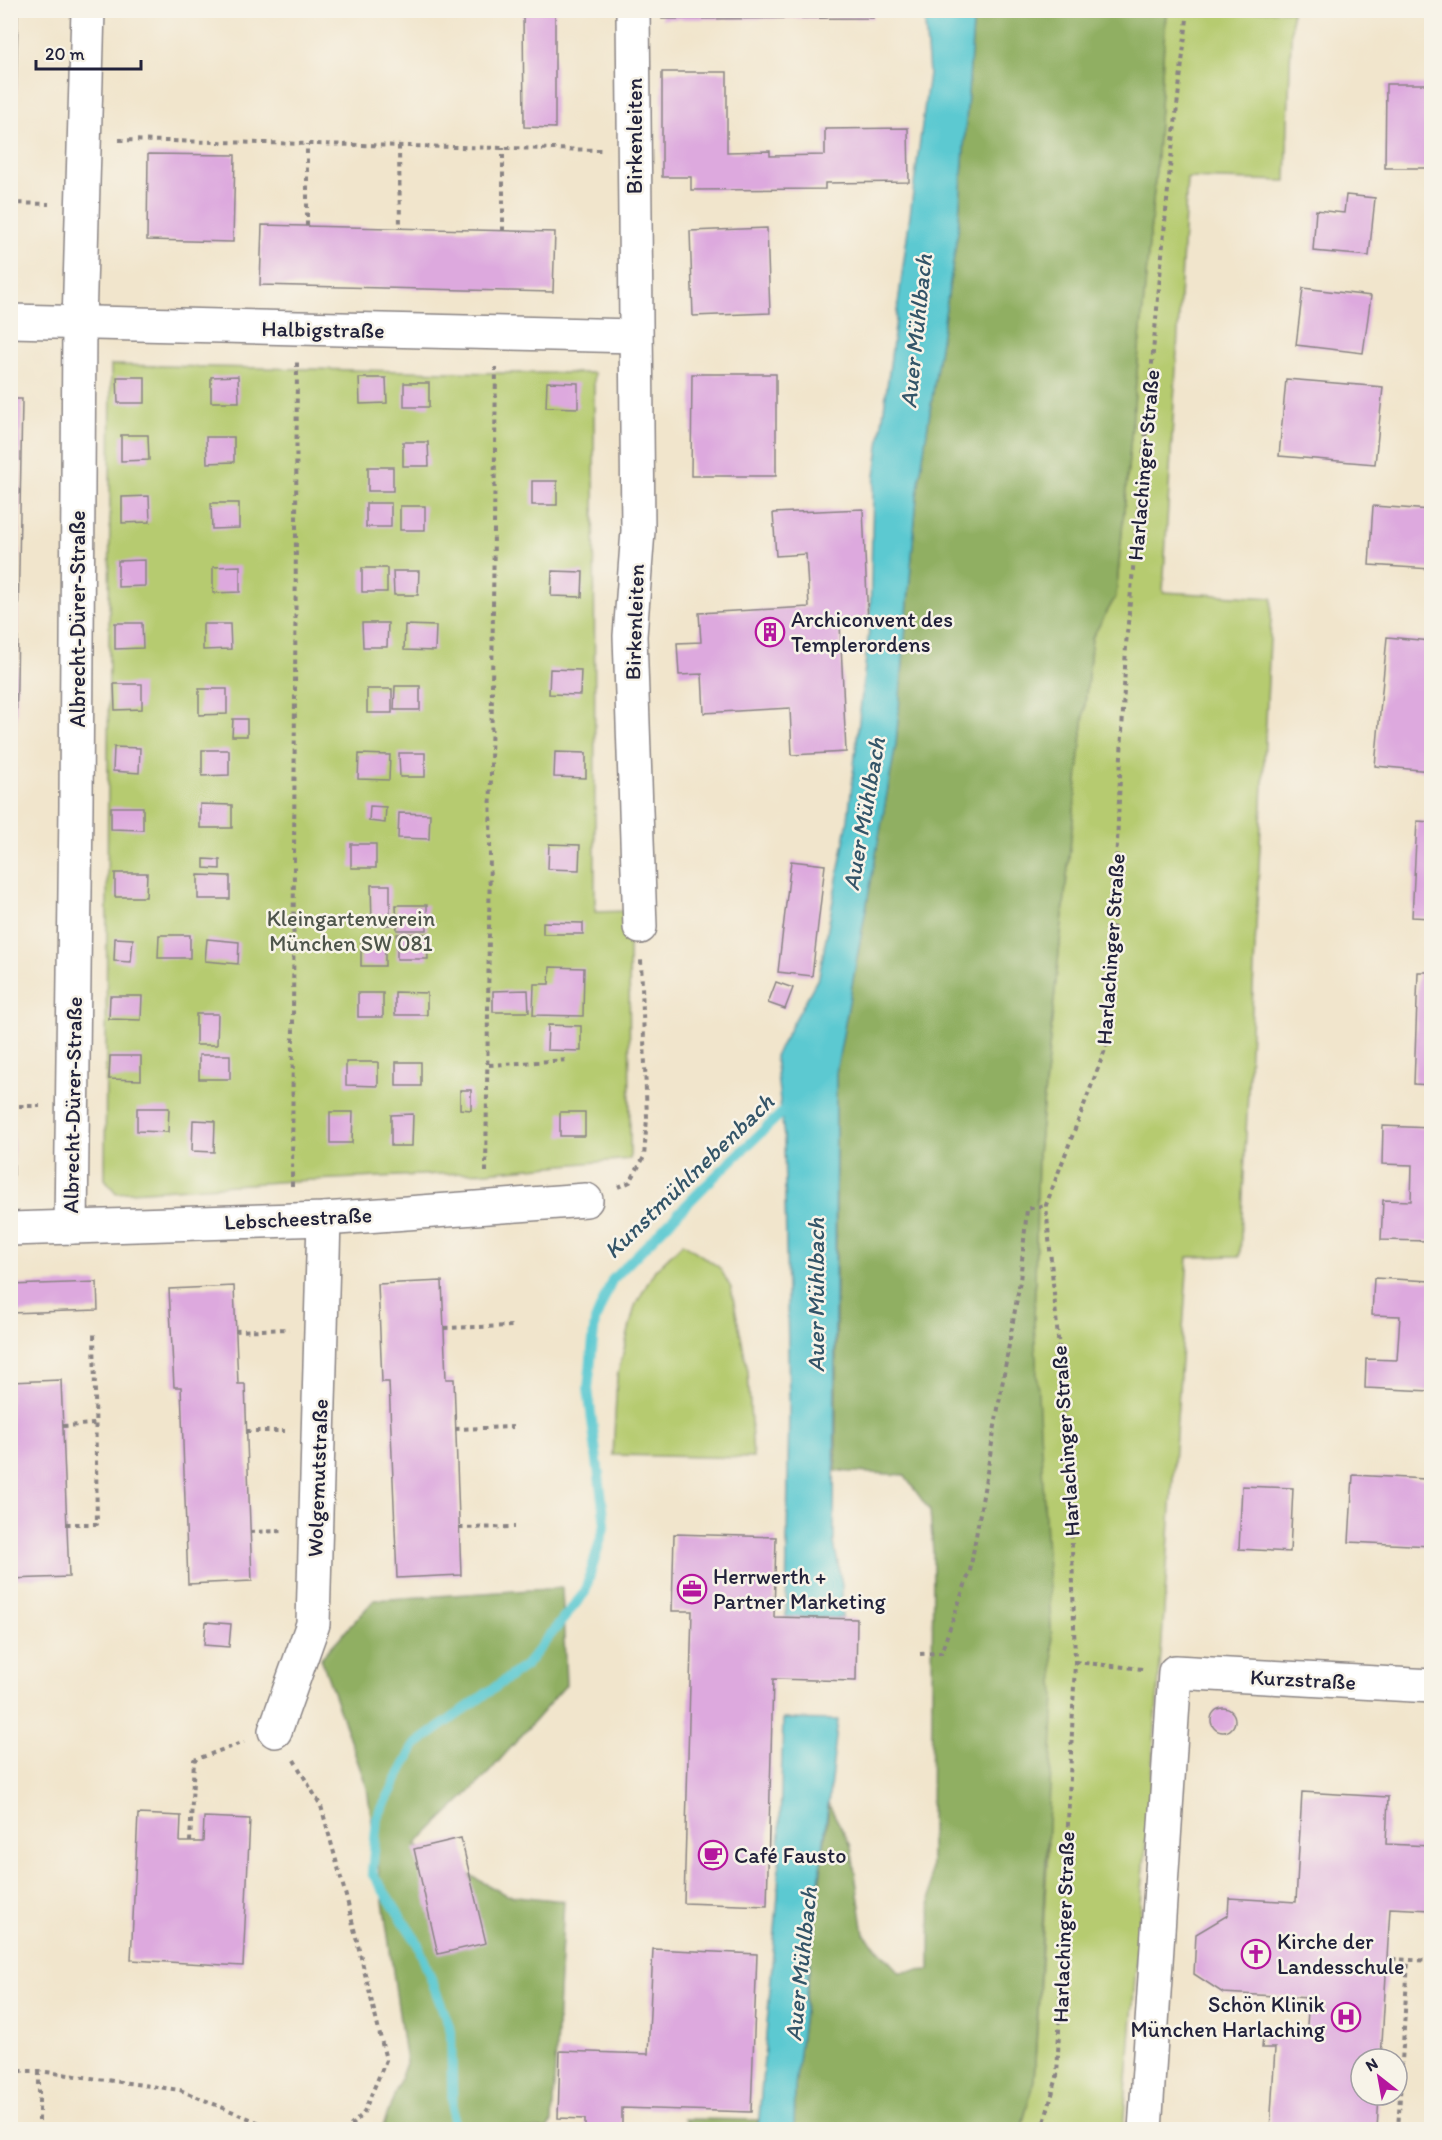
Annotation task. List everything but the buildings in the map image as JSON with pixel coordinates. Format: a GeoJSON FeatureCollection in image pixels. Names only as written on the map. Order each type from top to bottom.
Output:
{"type":"FeatureCollection","features":[{"type":"Feature","properties":{"kind":"street","name":"Albrecht-Dürer-Straße"},"geometry":{"type":"LineString","coordinates":[[70,1227],[79,323],[88,10]]}},
{"type":"Feature","properties":{"kind":"street","name":"Birkenleiten"},"geometry":{"type":"LineString","coordinates":[[633,10],[638,531],[630,636],[640,927]]}},
{"type":"Feature","properties":{"kind":"street","name":"Halbigstraße"},"geometry":{"type":"LineString","coordinates":[[10,321],[635,336]]}},
{"type":"Feature","properties":{"kind":"street","name":"Lebscheestraße"},"geometry":{"type":"LineString","coordinates":[[10,1229],[324,1219],[586,1200]]}},
{"type":"Feature","properties":{"kind":"street","name":"Wolgemutstraße"},"geometry":{"type":"LineString","coordinates":[[275,1731],[313,1624],[324,1219]]}},
{"type":"Feature","properties":{"kind":"street","name":"Kurzstraße"},"geometry":{"type":"LineString","coordinates":[[1175,1672],[1431,1686]]}},
{"type":"Feature","properties":{"kind":"street"},"geometry":{"type":"LineString","coordinates":[[1145,2130],[1175,1672]]}},
{"type":"Feature","properties":{"kind":"path","name":"Harlachinger Straße"},"geometry":{"type":"LineString","coordinates":[[1042,2130],[1057,2077],[1075,1662],[1070,1472],[1046,1205],[1108,1042],[1126,645],[1170,168],[1188,10]]}},
{"type":"Feature","properties":{"kind":"path"},"geometry":{"type":"LineString","coordinates":[[128,140],[591,150]]}},
{"type":"Feature","properties":{"kind":"path"},"geometry":{"type":"LineString","coordinates":[[307,144],[307,226]]}},
{"type":"Feature","properties":{"kind":"path"},"geometry":{"type":"LineString","coordinates":[[399,146],[400,228]]}},
{"type":"Feature","properties":{"kind":"path"},"geometry":{"type":"LineString","coordinates":[[503,148],[503,231]]}},
{"type":"Feature","properties":{"kind":"path"},"geometry":{"type":"LineString","coordinates":[[292,1181],[297,370]]}},
{"type":"Feature","properties":{"kind":"path"},"geometry":{"type":"LineString","coordinates":[[486,1172],[496,373]]}},
{"type":"Feature","properties":{"kind":"path"},"geometry":{"type":"LineString","coordinates":[[586,1200],[630,1182],[644,1157],[647,1118],[640,927]]}},
{"type":"Feature","properties":{"kind":"path"},"geometry":{"type":"LineString","coordinates":[[489,1065],[568,1060]]}},
{"type":"Feature","properties":{"kind":"path"},"geometry":{"type":"LineString","coordinates":[[10,1106],[30,1106]]}},
{"type":"Feature","properties":{"kind":"path"},"geometry":{"type":"LineString","coordinates":[[920,1654],[941,1653],[970,1571],[1020,1281],[1027,1209],[1046,1205]]}},
{"type":"Feature","properties":{"kind":"path"},"geometry":{"type":"LineString","coordinates":[[444,1328],[512,1326]]}},
{"type":"Feature","properties":{"kind":"path"},"geometry":{"type":"LineString","coordinates":[[235,1331],[321,1327]]}},
{"type":"Feature","properties":{"kind":"path"},"geometry":{"type":"LineString","coordinates":[[66,1524],[97,1524],[94,1330]]}},
{"type":"Feature","properties":{"kind":"path"},"geometry":{"type":"LineString","coordinates":[[63,1426],[95,1424]]}},
{"type":"Feature","properties":{"kind":"path"},"geometry":{"type":"LineString","coordinates":[[455,1430],[513,1427]]}},
{"type":"Feature","properties":{"kind":"path"},"geometry":{"type":"LineString","coordinates":[[459,1528],[515,1527]]}},
{"type":"Feature","properties":{"kind":"path"},"geometry":{"type":"LineString","coordinates":[[1075,1662],[1175,1672]]}},
{"type":"Feature","properties":{"kind":"path"},"geometry":{"type":"LineString","coordinates":[[190,1842],[194,1760],[275,1731],[321,1806],[347,1900],[386,2060],[363,2114],[345,2130]]}},
{"type":"Feature","properties":{"kind":"path"},"geometry":{"type":"LineString","coordinates":[[1392,1959],[1431,1961]]}},
{"type":"Feature","properties":{"kind":"path"},"geometry":{"type":"LineString","coordinates":[[1398,2130],[1408,1960]]}},
{"type":"Feature","properties":{"kind":"path"},"geometry":{"type":"LineString","coordinates":[[10,2071],[39,2071],[180,2090],[277,2130]]}},
{"type":"Feature","properties":{"kind":"path"},"geometry":{"type":"LineString","coordinates":[[39,2071],[39,2130]]}},
{"type":"Feature","properties":{"kind":"green space"},"geometry":{"type":"Polygon","coordinates":[[[974,11],[1166,11],[1156,169],[1116,596],[1092,638],[1038,1153],[1034,1323],[1055,1697],[1034,2080],[1021,2129],[794,2130],[795,2087],[829,1805],[851,1846],[864,1934],[899,1972],[930,1970],[933,1553],[930,1511],[904,1475],[836,1471],[836,1073],[896,744],[917,496],[958,230],[974,11]]]}},
{"type":"Feature","properties":{"kind":"green space"},"geometry":{"type":"Polygon","coordinates":[[[1166,11],[1292,11],[1286,181],[1187,178],[1163,592],[1272,598],[1240,1256],[1188,1257],[1162,1640],[1123,2129],[1021,2130],[1034,2080],[1048,1849],[1034,1323],[1038,1153],[1092,638],[1116,596],[1156,169],[1166,11]]]}},
{"type":"Feature","properties":{"kind":"green space","name":"Kleingartenverein München SW 081"},"geometry":{"type":"Polygon","coordinates":[[[111,365],[594,373],[595,912],[629,911],[630,1159],[486,1172],[292,1181],[116,1193],[105,1179],[111,365]]]}},
{"type":"Feature","properties":{"kind":"green space"},"geometry":{"type":"Polygon","coordinates":[[[683,1243],[720,1268],[731,1288],[748,1371],[753,1458],[613,1455],[617,1377],[635,1306],[655,1270],[683,1243]]]}},
{"type":"Feature","properties":{"kind":"green space"},"geometry":{"type":"Polygon","coordinates":[[[562,1588],[566,1685],[484,1778],[415,1845],[506,1895],[564,1901],[552,2122],[547,2129],[382,2129],[406,2063],[367,1788],[321,1658],[374,1600],[562,1588]]]}},
{"type":"Feature","properties":{"kind":"green space"},"geometry":{"type":"Polygon","coordinates":[[[684,2119],[758,2120],[758,2129],[691,2129],[684,2119]]]}},
{"type":"Feature","properties":{"kind":"water","name":"Auer Mühlbach"},"geometry":{"type":"Polygon","coordinates":[[[924,11],[974,11],[958,230],[917,496],[896,744],[836,1073],[834,1543],[842,1585],[842,1618],[786,1617],[789,1404],[784,1138],[775,1056],[819,976],[848,820],[870,621],[873,491],[929,73],[924,11]]]}},
{"type":"Feature","properties":{"kind":"water","name":"Auer Mühlbach"},"geometry":{"type":"Polygon","coordinates":[[[783,1719],[838,1720],[795,2087],[794,2129],[758,2129],[778,1895],[783,1719]]]}},
{"type":"Feature","properties":{"kind":"waterway","name":"Kunstmühlnebenbach"},"geometry":{"type":"LineString","coordinates":[[453,2130],[451,2031],[417,1942],[372,1873],[377,1818],[415,1745],[526,1665],[585,1592],[605,1524],[588,1389],[595,1321],[612,1280],[705,1186],[791,1104]]}},
{"type":"Feature","properties":{"kind":"place","name":"Archiconvent des Templerordens"},"geometry":{"type":"Point","coordinates":[770,632]}},
{"type":"Feature","properties":{"kind":"place","name":"Herrwerth + Partner Marketing"},"geometry":{"type":"Point","coordinates":[692,1589]}},
{"type":"Feature","properties":{"kind":"place","name":"Café Fausto"},"geometry":{"type":"Point","coordinates":[713,1855]}},
{"type":"Feature","properties":{"kind":"place","name":"Kirche der Landesschule"},"geometry":{"type":"Point","coordinates":[1256,1954]}},
{"type":"Feature","properties":{"kind":"place","name":"Schön Klinik München Harlaching"},"geometry":{"type":"Point","coordinates":[1346,2017]}}]}
